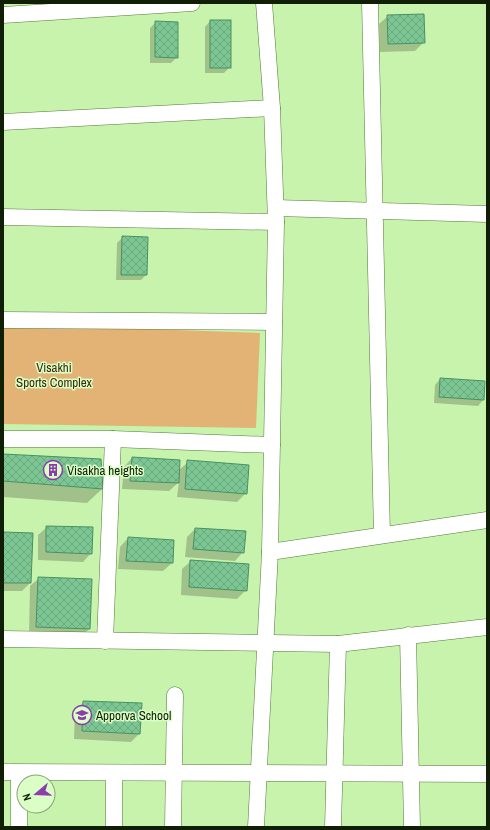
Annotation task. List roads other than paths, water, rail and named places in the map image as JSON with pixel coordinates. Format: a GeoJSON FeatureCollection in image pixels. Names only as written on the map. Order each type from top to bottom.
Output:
{"type":"FeatureCollection","features":[{"type":"Feature","properties":{"kind":"street"},"geometry":{"type":"LineString","coordinates":[[3,15],[192,3]]}},
{"type":"Feature","properties":{"kind":"street"},"geometry":{"type":"LineString","coordinates":[[256,827],[270,552],[276,215],[272,108],[264,3]]}},
{"type":"Feature","properties":{"kind":"street"},"geometry":{"type":"LineString","coordinates":[[370,3],[382,535]]}},
{"type":"Feature","properties":{"kind":"street"},"geometry":{"type":"LineString","coordinates":[[3,122],[272,108]]}},
{"type":"Feature","properties":{"kind":"street"},"geometry":{"type":"LineString","coordinates":[[3,217],[276,215],[375,211],[487,214]]}},
{"type":"Feature","properties":{"kind":"street"},"geometry":{"type":"LineString","coordinates":[[3,320],[274,322]]}},
{"type":"Feature","properties":{"kind":"street"},"geometry":{"type":"LineString","coordinates":[[3,439],[113,439],[272,445]]}},
{"type":"Feature","properties":{"kind":"street"},"geometry":{"type":"LineString","coordinates":[[105,641],[113,439]]}},
{"type":"Feature","properties":{"kind":"street"},"geometry":{"type":"LineString","coordinates":[[270,552],[487,520]]}},
{"type":"Feature","properties":{"kind":"street"},"geometry":{"type":"LineString","coordinates":[[3,639],[338,644],[487,627]]}},
{"type":"Feature","properties":{"kind":"street"},"geometry":{"type":"LineString","coordinates":[[408,635],[412,827]]}},
{"type":"Feature","properties":{"kind":"street"},"geometry":{"type":"LineString","coordinates":[[333,827],[338,644]]}},
{"type":"Feature","properties":{"kind":"street"},"geometry":{"type":"LineString","coordinates":[[173,827],[175,696]]}},
{"type":"Feature","properties":{"kind":"street"},"geometry":{"type":"LineString","coordinates":[[19,827],[11,772],[487,774]]}},
{"type":"Feature","properties":{"kind":"street"},"geometry":{"type":"LineString","coordinates":[[114,773],[114,827]]}},
{"type":"Feature","properties":{"kind":"place","name":"Visakha heights"},"geometry":{"type":"Point","coordinates":[53,470]}},
{"type":"Feature","properties":{"kind":"place","name":"Apporva School"},"geometry":{"type":"Point","coordinates":[82,715]}},
{"type":"Feature","properties":{"kind":"park label","name":"Visakhi Sports Complex"},"geometry":{"type":"Point","coordinates":[54,374]}}]}
